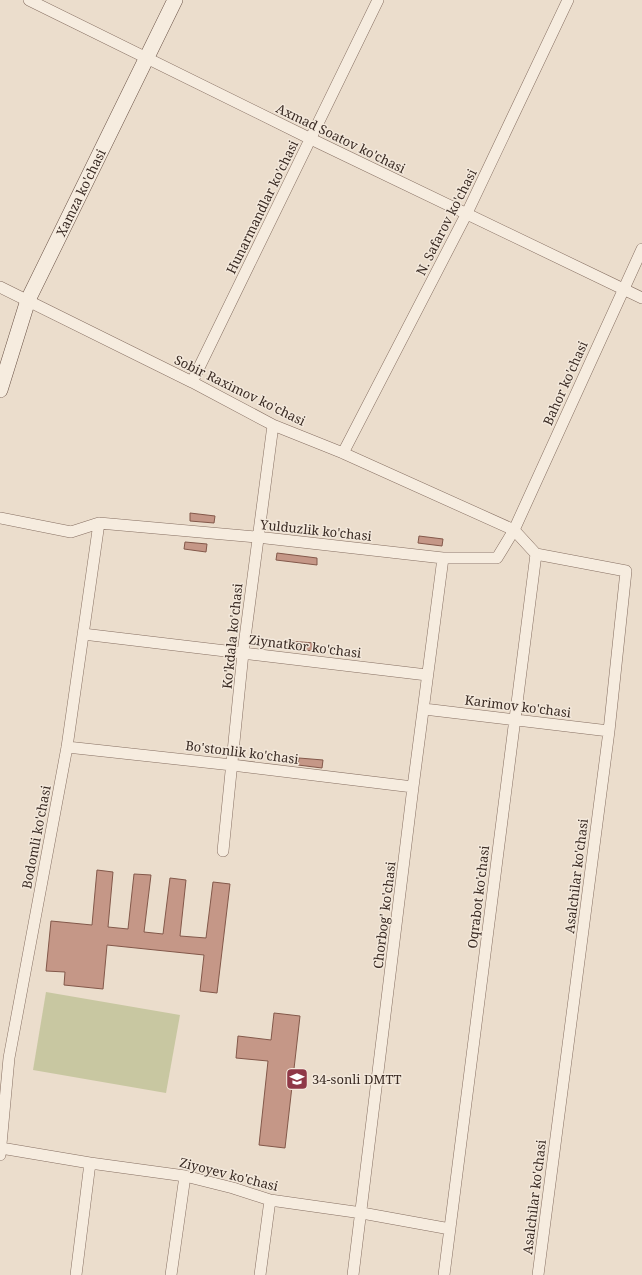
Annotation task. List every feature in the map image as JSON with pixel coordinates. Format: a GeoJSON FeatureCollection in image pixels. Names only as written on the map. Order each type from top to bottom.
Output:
{"type":"FeatureCollection","features":[{"type":"Feature","properties":{"kind":"main road","name":"Xamza ko'chasi"},"geometry":{"type":"LineString","coordinates":[[0,390],[28,300],[175,0]]}},
{"type":"Feature","properties":{"kind":"street","name":"Axmad Soatov ko'chasi"},"geometry":{"type":"LineString","coordinates":[[29,0],[311,139],[642,298]]}},
{"type":"Feature","properties":{"kind":"street","name":"Hunarmandlar ko'chasi"},"geometry":{"type":"LineString","coordinates":[[192,382],[378,0]]}},
{"type":"Feature","properties":{"kind":"street","name":"N. Safarov ko'chasi"},"geometry":{"type":"LineString","coordinates":[[343,454],[467,213],[568,0]]}},
{"type":"Feature","properties":{"kind":"street","name":"Bahor ko'chasi"},"geometry":{"type":"LineString","coordinates":[[514,530],[642,249]]}},
{"type":"Feature","properties":{"kind":"street","name":"Sobir Raximov ko'chasi"},"geometry":{"type":"LineString","coordinates":[[0,287],[192,382],[273,425],[343,454],[514,530]]}},
{"type":"Feature","properties":{"kind":"street","name":"Ko'kdala ko'chasi"},"geometry":{"type":"LineString","coordinates":[[223,852],[243,653],[257,537],[273,425]]}},
{"type":"Feature","properties":{"kind":"street"},"geometry":{"type":"LineString","coordinates":[[0,518],[72,532],[99,523]]}},
{"type":"Feature","properties":{"kind":"street","name":"Yulduzlik ko'chasi"},"geometry":{"type":"LineString","coordinates":[[99,523],[257,537],[443,558],[497,558],[514,530]]}},
{"type":"Feature","properties":{"kind":"street","name":"Bodomli ko'chasi"},"geometry":{"type":"LineString","coordinates":[[0,1152],[5,1058],[67,747],[99,523]]}},
{"type":"Feature","properties":{"kind":"street"},"geometry":{"type":"LineString","coordinates":[[514,530],[536,554]]}},
{"type":"Feature","properties":{"kind":"street","name":"Oqrabot ko'chasi"},"geometry":{"type":"LineString","coordinates":[[444,1275],[536,554]]}},
{"type":"Feature","properties":{"kind":"street","name":"Asalchilar ko'chasi"},"geometry":{"type":"LineString","coordinates":[[536,554],[626,571],[609,731],[538,1275]]}},
{"type":"Feature","properties":{"kind":"street","name":"Chorbog' ko'chasi"},"geometry":{"type":"LineString","coordinates":[[354,1275],[413,787],[443,558]]}},
{"type":"Feature","properties":{"kind":"street","name":"Ziynatkor ko'chasi"},"geometry":{"type":"LineString","coordinates":[[83,634],[427,675]]}},
{"type":"Feature","properties":{"kind":"street","name":"Karimov ko'chasi"},"geometry":{"type":"LineString","coordinates":[[424,709],[609,731]]}},
{"type":"Feature","properties":{"kind":"street","name":"Bo'stonlik ko'chasi"},"geometry":{"type":"LineString","coordinates":[[67,747],[413,787]]}},
{"type":"Feature","properties":{"kind":"street","name":"Ziyoyev ko'chasi"},"geometry":{"type":"LineString","coordinates":[[0,1152],[185,1176],[233,1188],[270,1200],[362,1213],[450,1229]]}},
{"type":"Feature","properties":{"kind":"street"},"geometry":{"type":"LineString","coordinates":[[76,1275],[90,1163]]}},
{"type":"Feature","properties":{"kind":"street"},"geometry":{"type":"LineString","coordinates":[[171,1275],[185,1176]]}},
{"type":"Feature","properties":{"kind":"street"},"geometry":{"type":"LineString","coordinates":[[260,1275],[270,1200]]}},
{"type":"Feature","properties":{"kind":"green space"},"geometry":{"type":"Polygon","coordinates":[[[46,992],[180,1015],[166,1093],[33,1070],[46,992]]]}},
{"type":"Feature","properties":{"kind":"building"},"geometry":{"type":"Polygon","coordinates":[[[190,513],[215,516],[214,523],[190,521],[190,513]]]}},
{"type":"Feature","properties":{"kind":"building"},"geometry":{"type":"Polygon","coordinates":[[[419,536],[443,539],[442,546],[418,543],[419,536]]]}},
{"type":"Feature","properties":{"kind":"building"},"geometry":{"type":"Polygon","coordinates":[[[185,542],[207,544],[206,552],[184,549],[185,542]]]}},
{"type":"Feature","properties":{"kind":"building"},"geometry":{"type":"Polygon","coordinates":[[[277,553],[317,558],[317,565],[276,560],[277,553]]]}},
{"type":"Feature","properties":{"kind":"building"},"geometry":{"type":"Polygon","coordinates":[[[289,641],[314,643],[313,651],[288,648],[289,641]]]}},
{"type":"Feature","properties":{"kind":"building"},"geometry":{"type":"Polygon","coordinates":[[[299,758],[323,760],[322,768],[298,765],[299,758]]]}},
{"type":"Feature","properties":{"kind":"building"},"geometry":{"type":"Polygon","coordinates":[[[97,870],[113,872],[108,927],[128,929],[134,874],[151,875],[144,932],[163,934],[170,878],[186,880],[180,936],[206,938],[213,882],[230,884],[217,993],[200,991],[204,955],[107,945],[103,989],[64,985],[65,972],[46,971],[51,921],[92,925],[97,870]]]}},
{"type":"Feature","properties":{"kind":"building"},"geometry":{"type":"Polygon","coordinates":[[[274,1013],[300,1016],[285,1148],[259,1145],[268,1061],[236,1058],[238,1036],[271,1040],[274,1013]]]}},
{"type":"Feature","properties":{"kind":"place","name":"34-sonli DMTT"},"geometry":{"type":"Point","coordinates":[297,1079]}}]}
